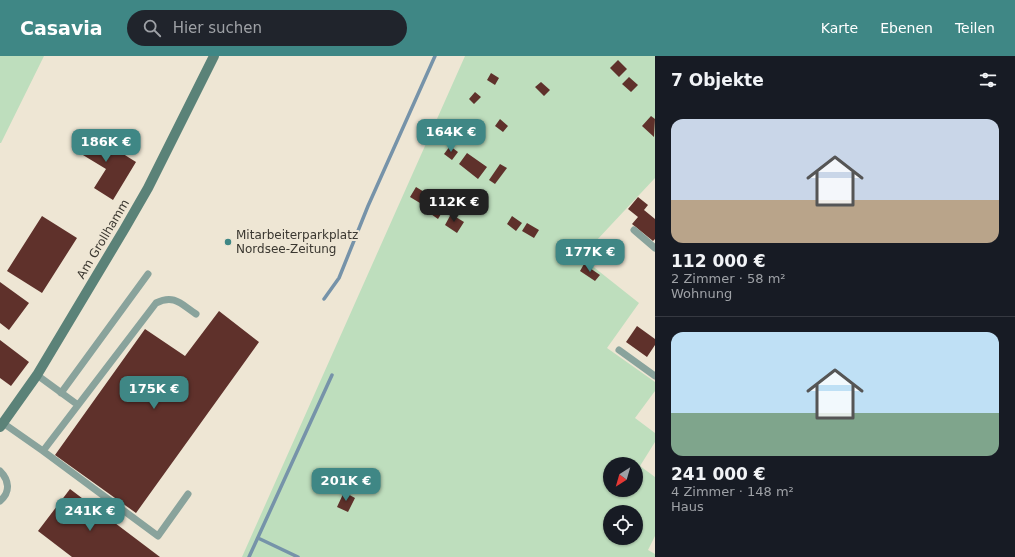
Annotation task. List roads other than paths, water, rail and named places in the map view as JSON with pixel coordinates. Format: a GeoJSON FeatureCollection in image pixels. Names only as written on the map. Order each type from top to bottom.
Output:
{"type":"FeatureCollection","features":[{"type":"Feature","properties":{"kind":"street","name":"Am Grollhamm"},"geometry":{"type":"LineString","coordinates":[[2,425],[37,375],[148,188],[214,56]]}},
{"type":"Feature","properties":{"kind":"lane"},"geometry":{"type":"LineString","coordinates":[[634,230],[655,248]]}},
{"type":"Feature","properties":{"kind":"lane"},"geometry":{"type":"LineString","coordinates":[[61,393],[148,274]]}},
{"type":"Feature","properties":{"kind":"lane"},"geometry":{"type":"LineString","coordinates":[[43,451],[156,303],[166,298],[174,300],[196,314]]}},
{"type":"Feature","properties":{"kind":"lane"},"geometry":{"type":"LineString","coordinates":[[619,350],[655,376]]}},
{"type":"Feature","properties":{"kind":"lane"},"geometry":{"type":"LineString","coordinates":[[37,375],[78,405]]}},
{"type":"Feature","properties":{"kind":"lane"},"geometry":{"type":"LineString","coordinates":[[2,425],[43,451],[158,536],[188,494]]}},
{"type":"Feature","properties":{"kind":"lane"},"geometry":{"type":"LineString","coordinates":[[0,471],[7,478],[8,483],[7,493],[0,501]]}},
{"type":"Feature","properties":{"kind":"waterway"},"geometry":{"type":"LineString","coordinates":[[324,299],[339,278],[368,206],[435,56]]}},
{"type":"Feature","properties":{"kind":"waterway"},"geometry":{"type":"LineString","coordinates":[[249,557],[332,375]]}},
{"type":"Feature","properties":{"kind":"waterway"},"geometry":{"type":"LineString","coordinates":[[258,538],[298,557]]}},
{"type":"Feature","properties":{"kind":"place","name":"Mitarbeiterparkplatz Nordsee-Zeitung"},"geometry":{"type":"Point","coordinates":[228,242]}}]}
